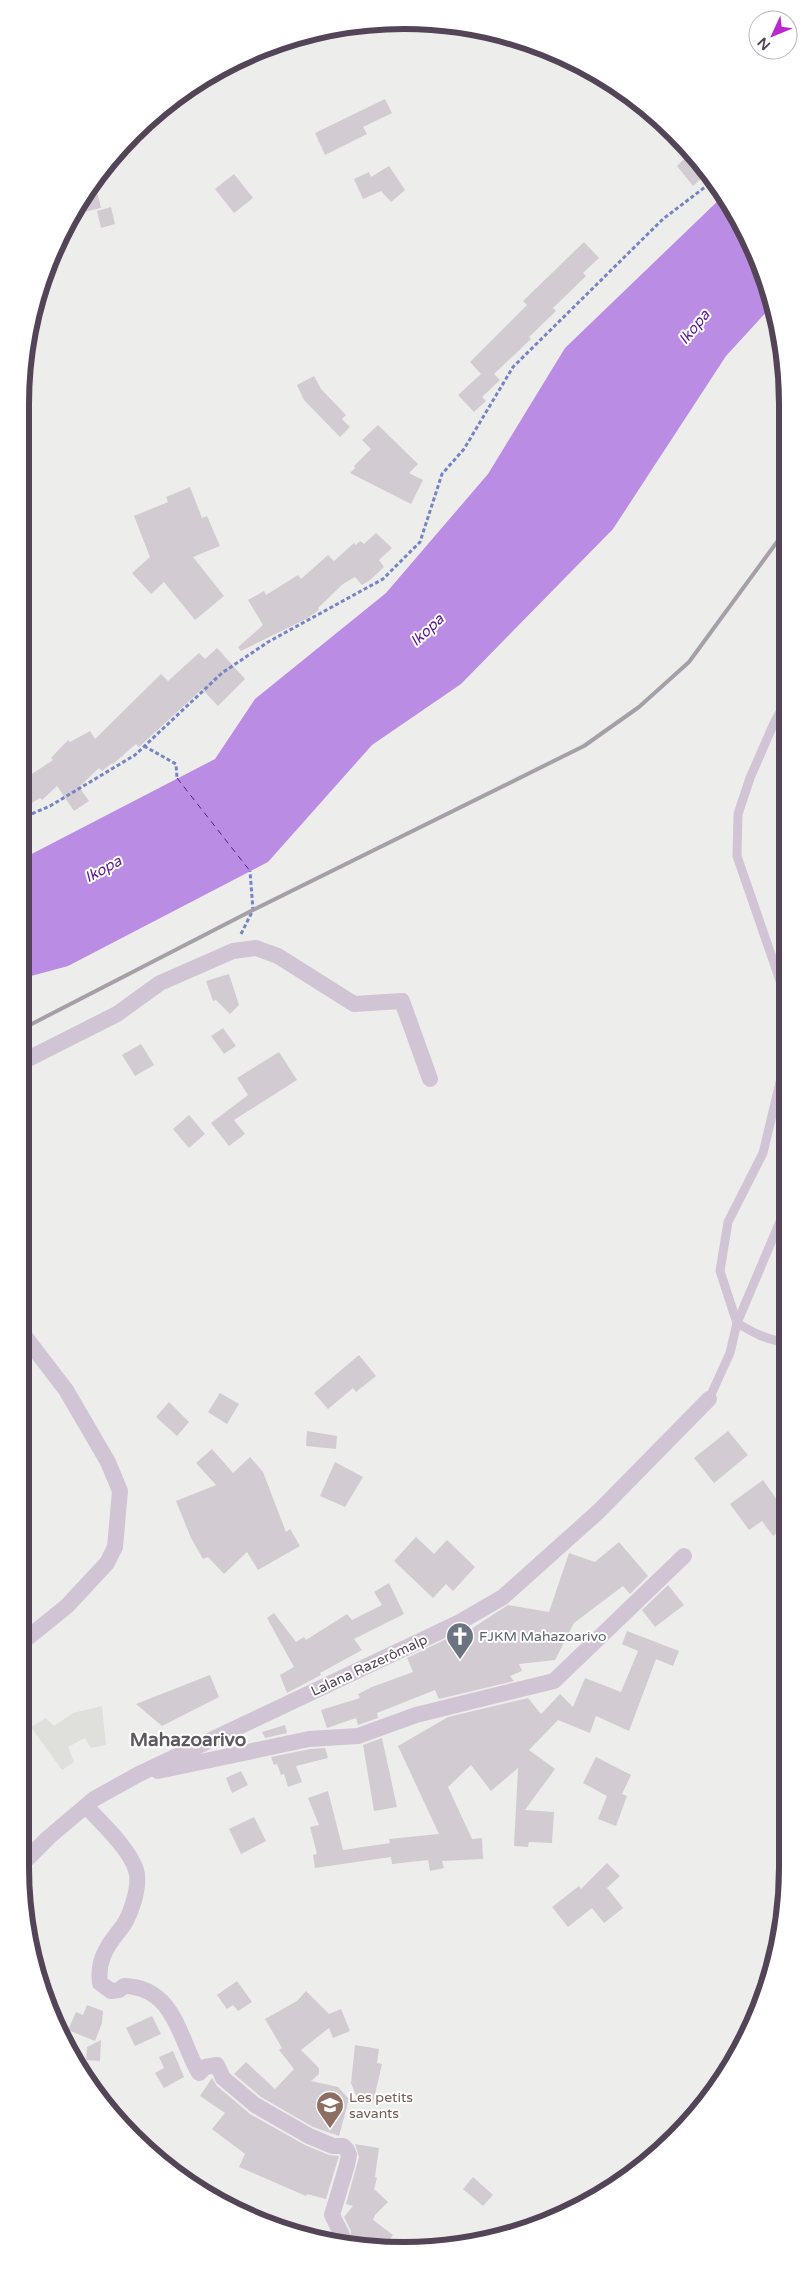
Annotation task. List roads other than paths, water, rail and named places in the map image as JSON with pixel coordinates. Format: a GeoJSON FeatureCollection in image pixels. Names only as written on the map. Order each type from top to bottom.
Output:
{"type":"FeatureCollection","features":[{"type":"Feature","properties":{"kind":"street"},"geometry":{"type":"LineString","coordinates":[[29,1058],[116,1014],[160,983],[233,950],[256,948],[278,956],[354,1004],[402,1001],[430,1080]]}},
{"type":"Feature","properties":{"kind":"street"},"geometry":{"type":"LineString","coordinates":[[29,1342],[66,1390],[108,1462],[120,1491],[115,1547],[107,1563],[67,1606],[29,1637]]}},
{"type":"Feature","properties":{"kind":"street","name":"Lalana Razerômalp"},"geometry":{"type":"LineString","coordinates":[[29,1857],[49,1837],[94,1799],[139,1774],[460,1622],[503,1597],[599,1511],[709,1399]]}},
{"type":"Feature","properties":{"kind":"street"},"geometry":{"type":"LineString","coordinates":[[139,1774],[309,1739],[358,1736],[416,1715],[554,1681],[684,1556]]}},
{"type":"Feature","properties":{"kind":"street"},"geometry":{"type":"LineString","coordinates":[[85,1807],[87,1806],[119,1843],[136,1871],[132,1912],[111,1939],[102,1957],[98,1970],[100,1983],[111,1991],[119,1990],[124,1986],[134,1986],[149,1992],[161,2000],[171,2013],[199,2073],[205,2067],[217,2065],[223,2078],[255,2105],[308,2136],[333,2146],[343,2146],[349,2155],[332,2215],[342,2237]]}},
{"type":"Feature","properties":{"kind":"lane"},"geometry":{"type":"LineString","coordinates":[[779,715],[750,778],[738,814],[737,856],[779,978]]}},
{"type":"Feature","properties":{"kind":"lane"},"geometry":{"type":"LineString","coordinates":[[779,1086],[763,1153],[728,1222],[720,1270],[736,1323],[756,1334],[779,1342]]}},
{"type":"Feature","properties":{"kind":"lane"},"geometry":{"type":"LineString","coordinates":[[709,1399],[730,1353],[736,1323],[779,1222]]}},
{"type":"Feature","properties":{"kind":"water","name":"Ikopa"},"geometry":{"type":"Polygon","coordinates":[[[719,200],[741,238],[751,260],[767,311],[726,356],[613,529],[461,684],[372,745],[268,862],[68,966],[29,977],[29,855],[215,759],[255,699],[386,593],[488,474],[565,348],[719,200]]]}},
{"type":"Feature","properties":{"kind":"railway"},"geometry":{"type":"LineString","coordinates":[[29,1025],[253,910],[584,746],[639,707],[689,662],[779,539]]}},
{"type":"Feature","properties":{"kind":"place","name":"FJKM Mahazoarivo"},"geometry":{"type":"Point","coordinates":[460,1660]}},
{"type":"Feature","properties":{"kind":"place","name":"Les petits savants"},"geometry":{"type":"Point","coordinates":[330,2129]}},
{"type":"Feature","properties":{"kind":"district","name":"Mahazoarivo"},"geometry":{"type":"Point","coordinates":[188,1739]}}]}
